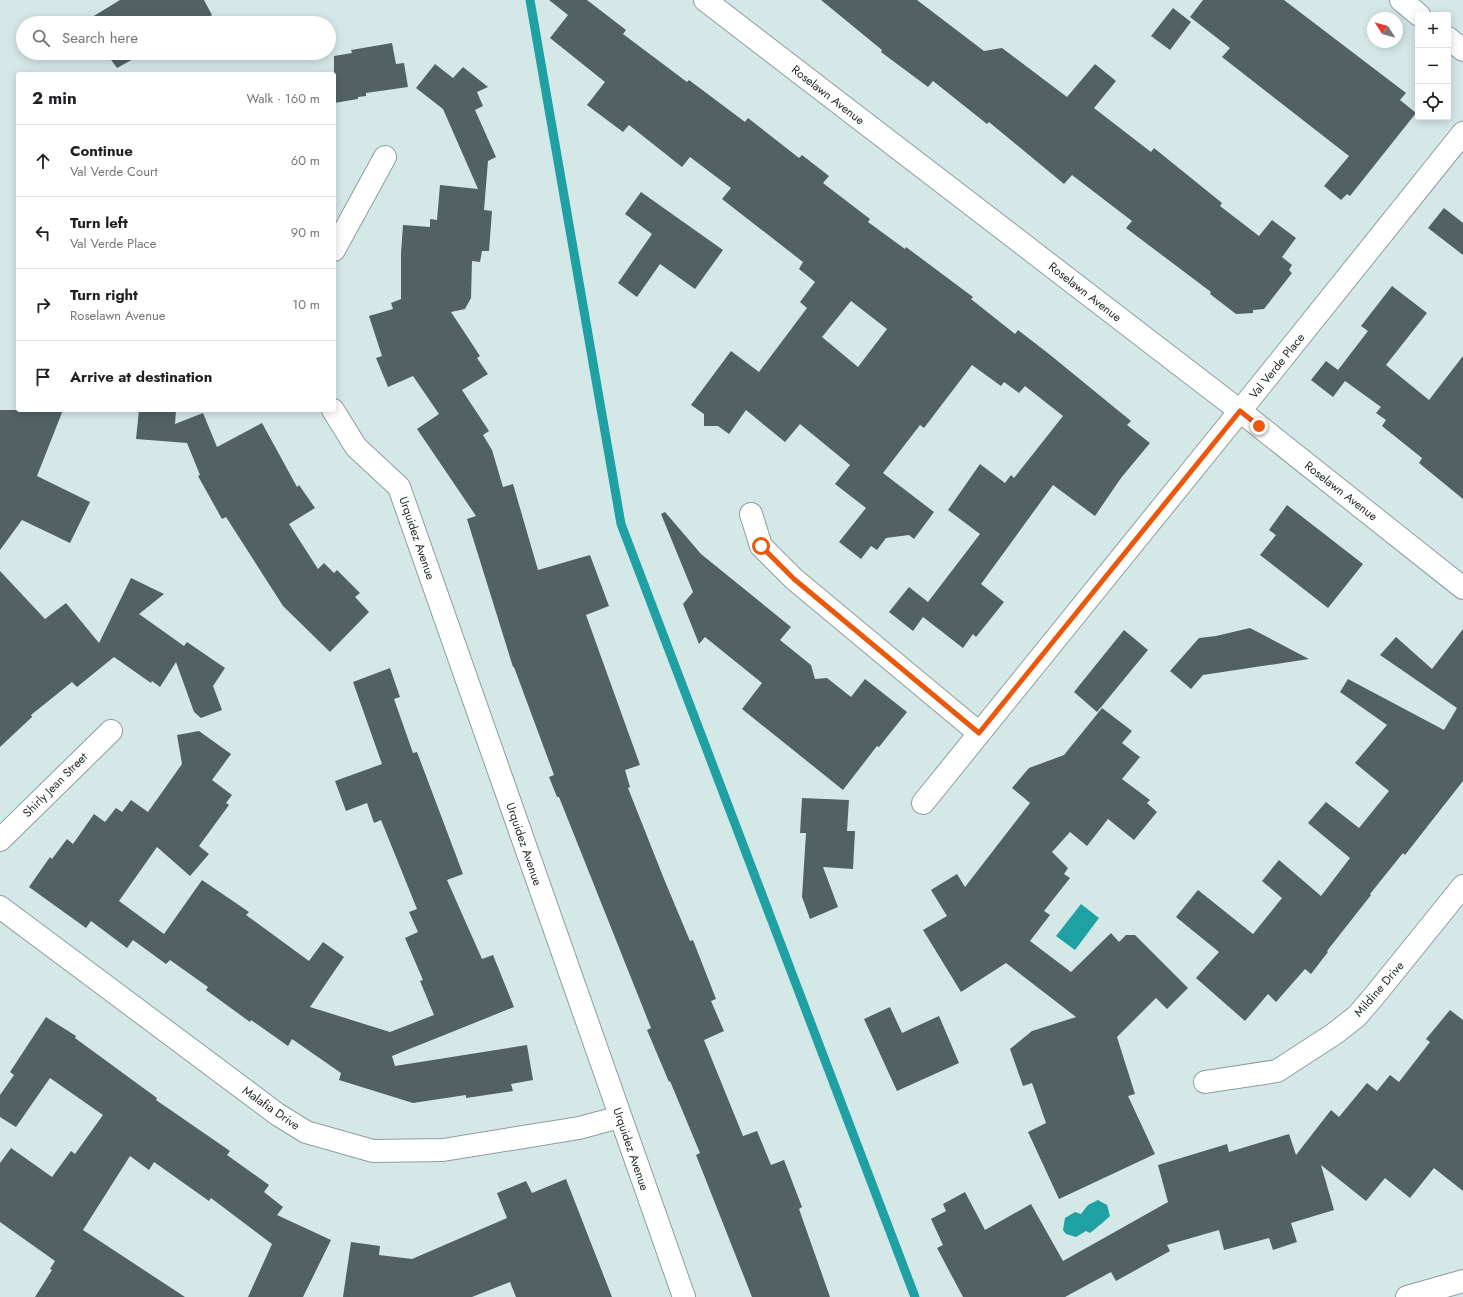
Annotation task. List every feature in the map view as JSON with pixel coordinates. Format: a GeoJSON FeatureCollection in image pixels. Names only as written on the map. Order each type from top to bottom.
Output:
{"type":"FeatureCollection","features":[{"type":"Feature","properties":{"kind":"street","name":"Roselawn Avenue"},"geometry":{"type":"LineString","coordinates":[[705,0],[1240,411],[1463,588]]}},
{"type":"Feature","properties":{"kind":"street"},"geometry":{"type":"LineString","coordinates":[[1400,0],[1415,12]]}},
{"type":"Feature","properties":{"kind":"street"},"geometry":{"type":"LineString","coordinates":[[1451,40],[1463,50]]}},
{"type":"Feature","properties":{"kind":"street","name":"Val Verde Place"},"geometry":{"type":"LineString","coordinates":[[923,803],[1463,133]]}},
{"type":"Feature","properties":{"kind":"street"},"geometry":{"type":"LineString","coordinates":[[336,246],[385,157]]}},
{"type":"Feature","properties":{"kind":"street","name":"Urquidez Avenue"},"geometry":{"type":"LineString","coordinates":[[334,412],[356,447],[400,487],[684,1297]]}},
{"type":"Feature","properties":{"kind":"street"},"geometry":{"type":"LineString","coordinates":[[751,514],[761,546],[794,579],[979,733]]}},
{"type":"Feature","properties":{"kind":"street","name":"Shirly Jean Street"},"geometry":{"type":"LineString","coordinates":[[0,840],[111,731]]}},
{"type":"Feature","properties":{"kind":"street","name":"Mildine Drive"},"geometry":{"type":"LineString","coordinates":[[1205,1082],[1277,1071],[1334,1034],[1357,1016],[1463,886]]}},
{"type":"Feature","properties":{"kind":"street","name":"Malafia Drive"},"geometry":{"type":"LineString","coordinates":[[0,907],[277,1114],[306,1132],[373,1151],[443,1150],[579,1128],[620,1117]]}},
{"type":"Feature","properties":{"kind":"street"},"geometry":{"type":"LineString","coordinates":[[1407,1297],[1463,1280]]}},
{"type":"Feature","properties":{"kind":"water"},"geometry":{"type":"Polygon","coordinates":[[[1081,904],[1099,918],[1075,950],[1056,936],[1081,904]]]}},
{"type":"Feature","properties":{"kind":"water"},"geometry":{"type":"Polygon","coordinates":[[[1098,1200],[1107,1205],[1110,1216],[1090,1233],[1086,1231],[1076,1237],[1066,1234],[1063,1230],[1065,1218],[1075,1212],[1081,1214],[1088,1205],[1098,1200]]]}},
{"type":"Feature","properties":{"kind":"building"},"geometry":{"type":"Polygon","coordinates":[[[120,0],[204,0],[212,15],[210,16],[94,16],[120,0]]]}},
{"type":"Feature","properties":{"kind":"building"},"geometry":{"type":"Polygon","coordinates":[[[549,0],[587,0],[626,30],[623,34],[687,82],[689,80],[745,122],[748,118],[799,158],[802,155],[829,176],[823,183],[870,219],[868,222],[905,249],[906,247],[973,297],[971,299],[1015,334],[1018,330],[1049,354],[1131,421],[1127,425],[1150,443],[1121,478],[1095,516],[1053,485],[981,584],[1004,602],[976,637],[973,634],[963,648],[923,617],[913,631],[889,612],[909,587],[928,602],[980,534],[948,510],[980,464],[1005,483],[1011,475],[1014,478],[1063,416],[1025,386],[1019,393],[1004,382],[1001,386],[972,365],[924,428],[920,425],[883,473],[934,512],[914,539],[909,535],[886,538],[877,550],[871,546],[861,559],[839,542],[866,508],[835,484],[850,465],[800,424],[785,442],[746,410],[729,434],[718,426],[704,426],[704,414],[691,405],[731,351],[759,372],[807,308],[800,302],[815,282],[799,269],[803,262],[722,199],[731,188],[690,157],[682,167],[629,125],[623,132],[587,105],[605,82],[550,38],[568,15],[549,0]],[[851,301],[822,337],[858,367],[887,329],[851,301]]]}},
{"type":"Feature","properties":{"kind":"building"},"geometry":{"type":"Polygon","coordinates":[[[821,0],[917,0],[984,51],[1002,48],[1067,97],[1095,64],[1116,81],[1094,108],[1151,152],[1154,148],[1222,203],[1220,206],[1259,236],[1272,220],[1296,238],[1282,257],[1292,265],[1289,270],[1292,273],[1264,309],[1253,310],[1253,313],[1236,314],[1210,294],[1211,292],[1126,228],[1132,221],[1072,175],[1064,184],[989,122],[987,124],[933,81],[928,87],[881,52],[882,50],[821,0]]]}},
{"type":"Feature","properties":{"kind":"building"},"geometry":{"type":"Polygon","coordinates":[[[1203,0],[1284,0],[1406,93],[1400,100],[1415,112],[1415,114],[1350,196],[1347,194],[1341,200],[1324,186],[1349,156],[1222,57],[1230,48],[1190,17],[1203,0]]]}},
{"type":"Feature","properties":{"kind":"building"},"geometry":{"type":"Polygon","coordinates":[[[1173,8],[1191,22],[1170,50],[1151,36],[1173,8]]]}},
{"type":"Feature","properties":{"kind":"building"},"geometry":{"type":"Polygon","coordinates":[[[392,43],[396,64],[404,63],[408,87],[366,93],[366,96],[358,97],[358,99],[336,103],[336,72],[334,72],[334,60],[336,60],[336,56],[352,53],[351,50],[392,43]]]}},
{"type":"Feature","properties":{"kind":"building"},"geometry":{"type":"Polygon","coordinates":[[[111,60],[131,60],[117,68],[111,60]]]}},
{"type":"Feature","properties":{"kind":"building"},"geometry":{"type":"Polygon","coordinates":[[[435,64],[453,78],[463,67],[488,87],[477,92],[483,106],[475,110],[496,157],[488,161],[484,210],[492,211],[489,251],[482,251],[480,262],[472,261],[471,298],[465,309],[451,312],[480,356],[477,358],[488,374],[462,390],[489,431],[483,435],[492,450],[503,487],[513,484],[538,570],[590,555],[609,606],[586,615],[640,765],[625,770],[630,787],[628,788],[690,941],[693,940],[716,999],[711,1001],[724,1031],[704,1040],[743,1136],[757,1131],[771,1165],[784,1160],[802,1207],[799,1209],[830,1297],[752,1297],[696,1155],[700,1153],[647,1030],[651,1028],[559,797],[557,797],[549,777],[554,775],[513,667],[467,519],[476,516],[417,429],[439,414],[413,376],[388,387],[376,358],[382,356],[369,316],[393,309],[391,303],[401,299],[401,253],[403,225],[430,227],[430,219],[437,220],[440,185],[478,189],[443,109],[416,88],[435,64]]]}},
{"type":"Feature","properties":{"kind":"building"},"geometry":{"type":"Polygon","coordinates":[[[641,192],[723,250],[695,289],[660,264],[637,297],[618,283],[652,234],[625,214],[641,192]]]}},
{"type":"Feature","properties":{"kind":"building"},"geometry":{"type":"Polygon","coordinates":[[[1444,208],[1463,223],[1463,255],[1428,228],[1444,208]]]}},
{"type":"Feature","properties":{"kind":"building"},"geometry":{"type":"Polygon","coordinates":[[[1392,286],[1427,313],[1386,365],[1429,400],[1463,356],[1463,499],[1419,463],[1422,458],[1382,426],[1386,420],[1376,413],[1381,407],[1345,381],[1333,397],[1311,380],[1326,361],[1338,370],[1368,331],[1361,326],[1392,286]]]}},
{"type":"Feature","properties":{"kind":"building"},"geometry":{"type":"Polygon","coordinates":[[[0,410],[16,410],[16,412],[62,412],[37,476],[90,502],[70,543],[22,520],[0,550],[0,410]]]}},
{"type":"Feature","properties":{"kind":"building"},"geometry":{"type":"Polygon","coordinates":[[[139,412],[176,412],[175,424],[203,413],[217,447],[262,423],[297,487],[299,485],[315,508],[289,524],[318,569],[324,563],[334,573],[337,570],[360,593],[355,597],[369,612],[330,652],[283,606],[226,517],[222,519],[198,476],[200,475],[187,443],[136,439],[139,412]]]}},
{"type":"Feature","properties":{"kind":"building"},"geometry":{"type":"Polygon","coordinates":[[[1287,505],[1363,564],[1328,608],[1260,555],[1276,535],[1269,530],[1287,505]]]}},
{"type":"Feature","properties":{"kind":"building"},"geometry":{"type":"Polygon","coordinates":[[[665,512],[701,554],[791,627],[780,640],[811,665],[815,679],[827,678],[851,697],[865,679],[907,712],[879,747],[877,746],[843,790],[742,709],[762,683],[705,637],[699,644],[683,604],[693,592],[661,514],[665,512]]]}},
{"type":"Feature","properties":{"kind":"building"},"geometry":{"type":"Polygon","coordinates":[[[0,571],[45,619],[66,603],[99,643],[131,578],[164,594],[139,614],[184,646],[187,642],[225,668],[213,686],[222,710],[201,718],[194,712],[176,662],[160,687],[152,681],[151,683],[114,657],[77,687],[72,682],[31,715],[32,717],[0,747],[0,571]]]}},
{"type":"Feature","properties":{"kind":"building"},"geometry":{"type":"Polygon","coordinates":[[[1250,628],[1309,659],[1203,675],[1191,689],[1170,671],[1199,638],[1216,636],[1250,628]]]}},
{"type":"Feature","properties":{"kind":"building"},"geometry":{"type":"Polygon","coordinates":[[[1463,629],[1463,781],[1405,855],[1403,853],[1370,894],[1371,895],[1311,974],[1305,969],[1276,1002],[1268,994],[1245,1021],[1196,978],[1219,952],[1176,917],[1198,890],[1253,934],[1282,898],[1262,881],[1279,860],[1321,896],[1350,858],[1308,823],[1326,802],[1359,828],[1389,791],[1355,763],[1387,725],[1340,692],[1348,679],[1444,730],[1457,708],[1380,655],[1396,637],[1432,669],[1463,629]]]}},
{"type":"Feature","properties":{"kind":"building"},"geometry":{"type":"Polygon","coordinates":[[[1124,630],[1148,650],[1097,712],[1074,692],[1124,630]]]}},
{"type":"Feature","properties":{"kind":"building"},"geometry":{"type":"Polygon","coordinates":[[[390,668],[400,697],[394,699],[413,753],[417,752],[463,874],[447,880],[482,959],[493,955],[514,1007],[392,1056],[395,1066],[527,1045],[533,1080],[511,1084],[513,1091],[466,1098],[466,1095],[413,1103],[339,1080],[341,1073],[292,1039],[288,1046],[251,1020],[250,1022],[206,990],[208,987],[170,960],[166,964],[133,940],[127,948],[91,921],[86,928],[29,887],[50,857],[52,859],[67,839],[73,844],[94,814],[105,822],[116,808],[122,812],[131,800],[148,812],[182,764],[177,735],[199,731],[231,754],[212,780],[232,795],[226,803],[229,805],[199,846],[209,854],[190,876],[157,847],[119,901],[164,934],[202,880],[249,912],[246,915],[309,961],[323,942],[344,957],[310,1007],[390,1032],[434,1015],[420,981],[423,980],[405,938],[418,932],[409,912],[417,909],[381,820],[374,823],[367,803],[346,811],[335,781],[382,764],[353,682],[390,668]]]}},
{"type":"Feature","properties":{"kind":"building"},"geometry":{"type":"Polygon","coordinates":[[[1102,708],[1132,731],[1122,743],[1140,757],[1122,779],[1150,800],[1147,803],[1157,812],[1134,840],[1108,819],[1087,846],[1070,832],[1052,852],[1068,868],[1064,874],[1070,878],[1044,911],[1050,915],[1030,941],[1071,972],[1111,933],[1119,942],[1126,935],[1135,935],[1188,988],[1167,1009],[1156,998],[1117,1037],[1135,1094],[1128,1096],[1155,1154],[1059,1199],[1028,1132],[1046,1123],[1032,1083],[1023,1086],[1010,1049],[1032,1031],[1076,1017],[1006,963],[961,992],[923,930],[947,916],[931,890],[957,874],[965,887],[1030,803],[1012,788],[1029,768],[1064,755],[1102,708]]]}},
{"type":"Feature","properties":{"kind":"building"},"geometry":{"type":"Polygon","coordinates":[[[802,798],[849,800],[847,831],[855,831],[853,869],[823,867],[838,907],[810,919],[802,897],[806,833],[800,833],[802,798]]]}},
{"type":"Feature","properties":{"kind":"building"},"geometry":{"type":"Polygon","coordinates":[[[890,1007],[902,1033],[939,1016],[959,1063],[897,1091],[864,1019],[890,1007]]]}},
{"type":"Feature","properties":{"kind":"building"},"geometry":{"type":"Polygon","coordinates":[[[1450,1010],[1463,1020],[1463,1191],[1434,1168],[1410,1198],[1385,1178],[1366,1201],[1321,1165],[1334,1210],[1291,1223],[1297,1242],[1273,1250],[1269,1238],[1224,1250],[1219,1230],[1167,1245],[1170,1251],[1116,1281],[1111,1272],[1065,1297],[963,1297],[937,1248],[943,1245],[931,1219],[946,1211],[943,1204],[965,1192],[985,1230],[1031,1204],[1063,1261],[1168,1202],[1158,1165],[1227,1144],[1229,1152],[1289,1134],[1296,1155],[1331,1110],[1339,1117],[1367,1083],[1377,1091],[1390,1075],[1399,1082],[1430,1042],[1426,1039],[1450,1010]]]}},
{"type":"Feature","properties":{"kind":"building"},"geometry":{"type":"Polygon","coordinates":[[[46,1017],[76,1036],[75,1038],[157,1098],[156,1100],[230,1151],[227,1155],[269,1185],[264,1192],[283,1207],[277,1215],[331,1240],[303,1297],[248,1297],[272,1244],[211,1198],[209,1201],[154,1162],[149,1170],[130,1156],[83,1230],[185,1297],[35,1297],[52,1270],[50,1269],[55,1261],[0,1222],[0,1163],[11,1148],[52,1177],[71,1151],[75,1154],[103,1115],[50,1078],[16,1127],[0,1117],[0,1095],[14,1075],[10,1072],[46,1017]]]}},
{"type":"Feature","properties":{"kind":"building"},"geometry":{"type":"Polygon","coordinates":[[[566,1179],[612,1297],[516,1297],[510,1282],[472,1297],[343,1297],[351,1242],[380,1246],[379,1255],[412,1259],[507,1218],[497,1193],[526,1181],[532,1193],[566,1179]]]}},
{"type":"Feature","properties":{"kind":"waterway"},"geometry":{"type":"LineString","coordinates":[[530,0],[621,524],[915,1297]]}},
{"type":"Feature","properties":{"kind":"route"},"geometry":{"type":"LineString","coordinates":[[761,546],[794,579],[979,733],[1240,411],[1259,426]]}}]}
